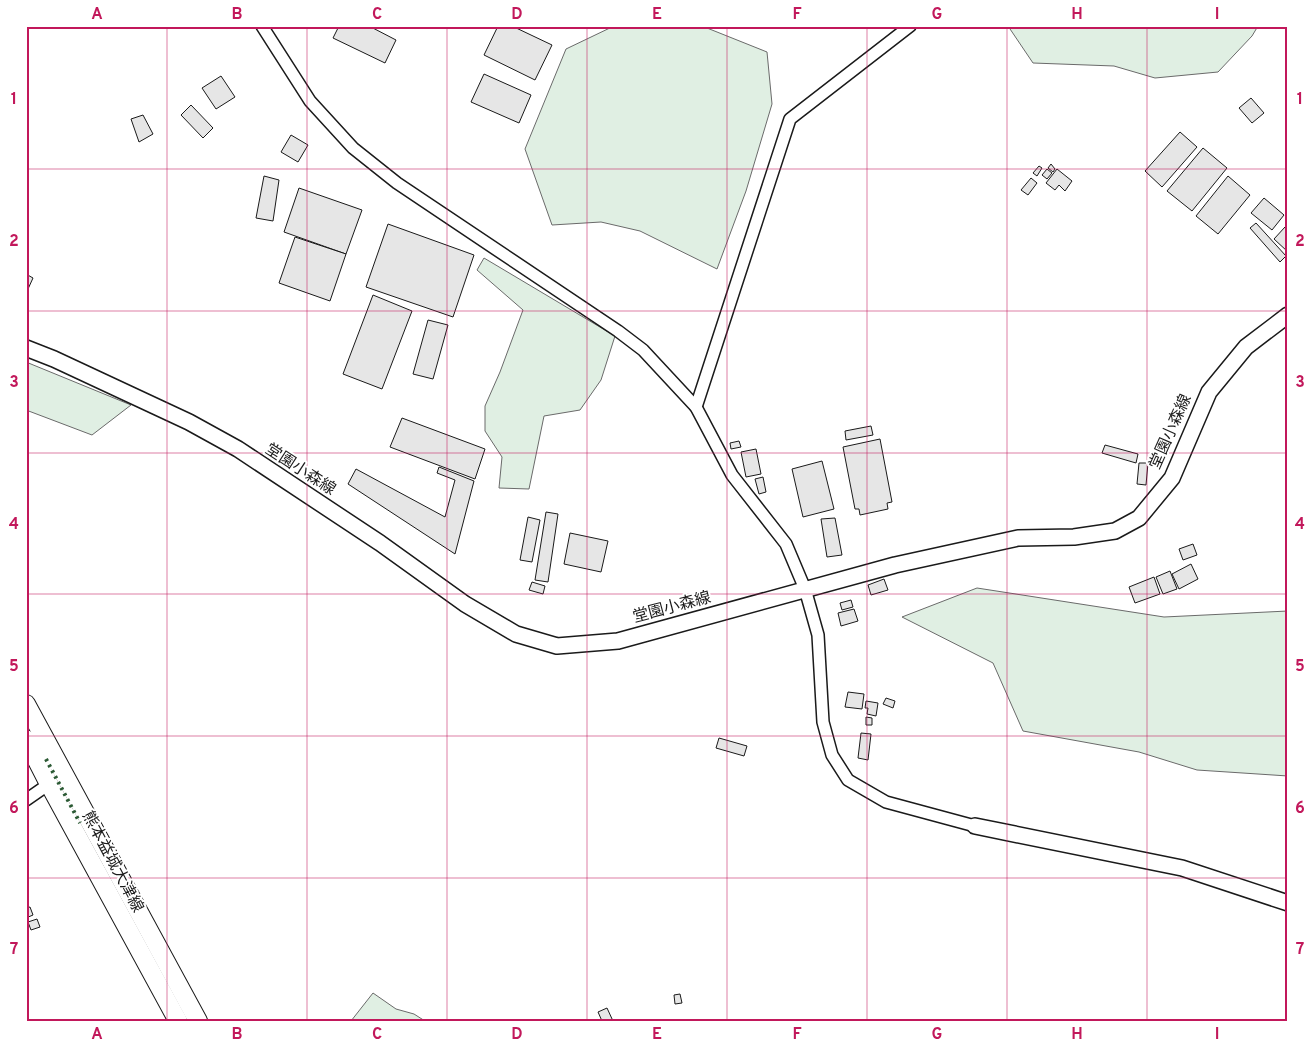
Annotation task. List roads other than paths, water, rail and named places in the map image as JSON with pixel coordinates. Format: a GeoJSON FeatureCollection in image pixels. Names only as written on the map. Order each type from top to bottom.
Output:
{"type":"FeatureCollection","features":[{"type":"Feature","properties":{"kind":"main road","name":"堂園小森線"},"geometry":{"type":"LineString","coordinates":[[26,348],[54,359],[189,422],[238,450],[380,543],[465,604],[516,634],[557,646],[618,641],[895,565],[1018,538],[1074,537],[1115,531],[1139,518],[1172,478],[1209,392],[1246,347],[1288,315]]}},
{"type":"Feature","properties":{"kind":"main road","name":"熊本益城大津線"},"geometry":{"type":"LineString","coordinates":[[26,704],[198,1021]]}},
{"type":"Feature","properties":{"kind":"main road","name":"熊本益城大津線"},"geometry":{"type":"LineString","coordinates":[[26,739],[178,1021]]}},
{"type":"Feature","properties":{"kind":"main road"},"geometry":{"type":"LineString","coordinates":[[975,826],[1182,868],[1288,903]]}},
{"type":"Feature","properties":{"kind":"street"},"geometry":{"type":"LineString","coordinates":[[262,26],[310,102],[353,148],[397,183],[618,331],[643,350],[696,407],[732,474],[786,544],[805,590],[818,635],[823,722],[832,755],[848,780],[886,802],[975,826]]}},
{"type":"Feature","properties":{"kind":"street"},"geometry":{"type":"LineString","coordinates":[[696,407],[790,119],[910,26]]}},
{"type":"Feature","properties":{"kind":"street"},"geometry":{"type":"LineString","coordinates":[[26,800],[49,784]]}}]}
